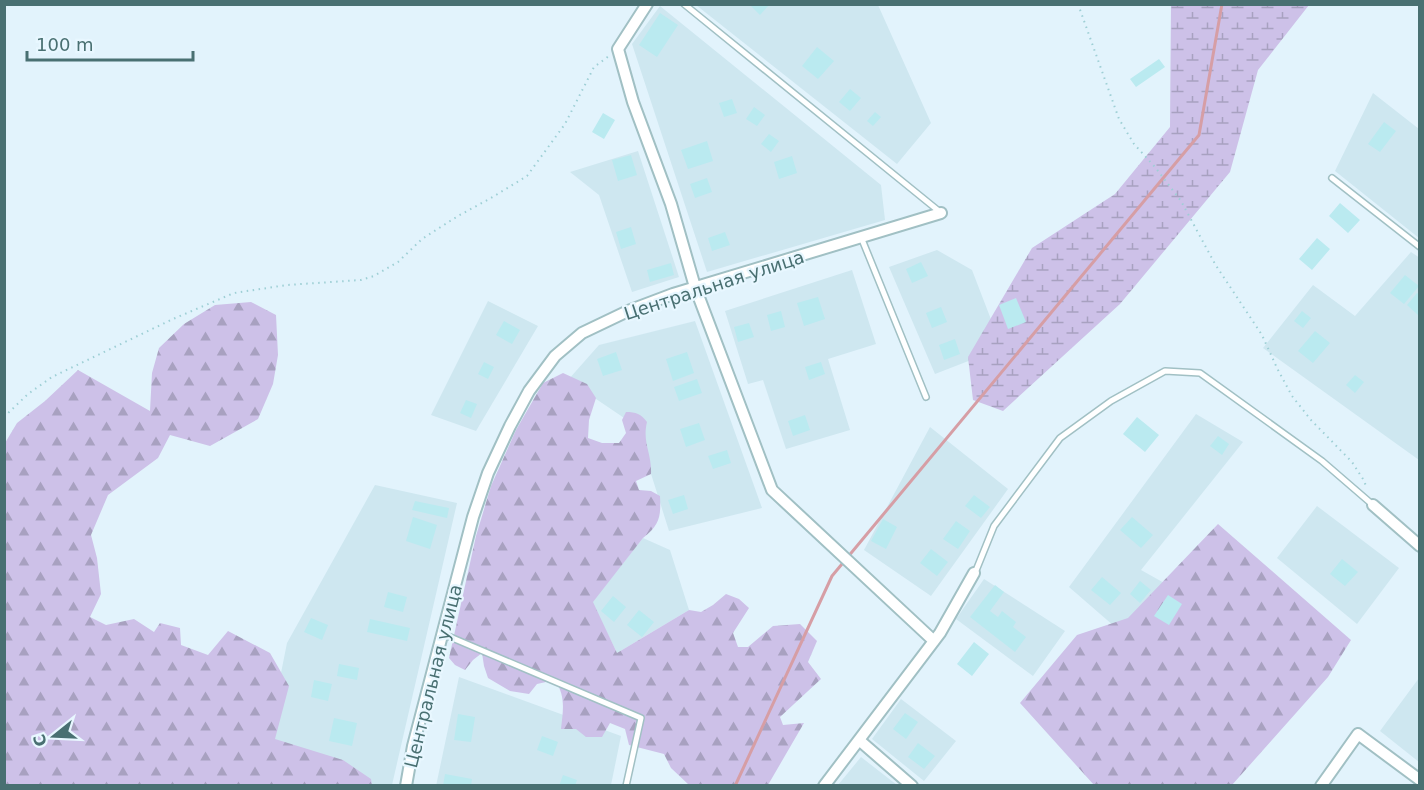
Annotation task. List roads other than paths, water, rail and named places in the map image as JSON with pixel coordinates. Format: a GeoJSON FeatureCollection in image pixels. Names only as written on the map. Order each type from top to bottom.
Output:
{"type":"FeatureCollection","features":[{"type":"Feature","properties":{"kind":"street"},"geometry":{"type":"LineString","coordinates":[[647,4],[618,49],[633,102],[671,204],[695,287],[772,490],[934,641]]}},
{"type":"Feature","properties":{"kind":"street","name":"Центральная улица"},"geometry":{"type":"LineString","coordinates":[[406,786],[413,746],[473,517],[488,473],[510,426],[535,382],[555,356],[582,333],[628,311],[695,287],[941,213]]}},
{"type":"Feature","properties":{"kind":"street"},"geometry":{"type":"LineString","coordinates":[[1373,505],[1419,546]]}},
{"type":"Feature","properties":{"kind":"street"},"geometry":{"type":"LineString","coordinates":[[824,786],[934,641],[974,573]]}},
{"type":"Feature","properties":{"kind":"street"},"geometry":{"type":"LineString","coordinates":[[1321,786],[1358,734],[1419,780]]}},
{"type":"Feature","properties":{"kind":"street"},"geometry":{"type":"LineString","coordinates":[[859,740],[912,786]]}},
{"type":"Feature","properties":{"kind":"lane"},"geometry":{"type":"LineString","coordinates":[[684,4],[941,213]]}},
{"type":"Feature","properties":{"kind":"lane"},"geometry":{"type":"LineString","coordinates":[[1332,178],[1419,247]]}},
{"type":"Feature","properties":{"kind":"lane"},"geometry":{"type":"LineString","coordinates":[[861,237],[926,397]]}},
{"type":"Feature","properties":{"kind":"lane"},"geometry":{"type":"LineString","coordinates":[[974,573],[994,526],[1060,438],[1111,401],[1165,371],[1200,373],[1322,461],[1373,505]]}},
{"type":"Feature","properties":{"kind":"lane"},"geometry":{"type":"LineString","coordinates":[[443,634],[641,718],[626,786]]}},
{"type":"Feature","properties":{"kind":"waterway"},"geometry":{"type":"LineString","coordinates":[[735,786],[832,576],[1199,135],[1222,4]]}}]}
